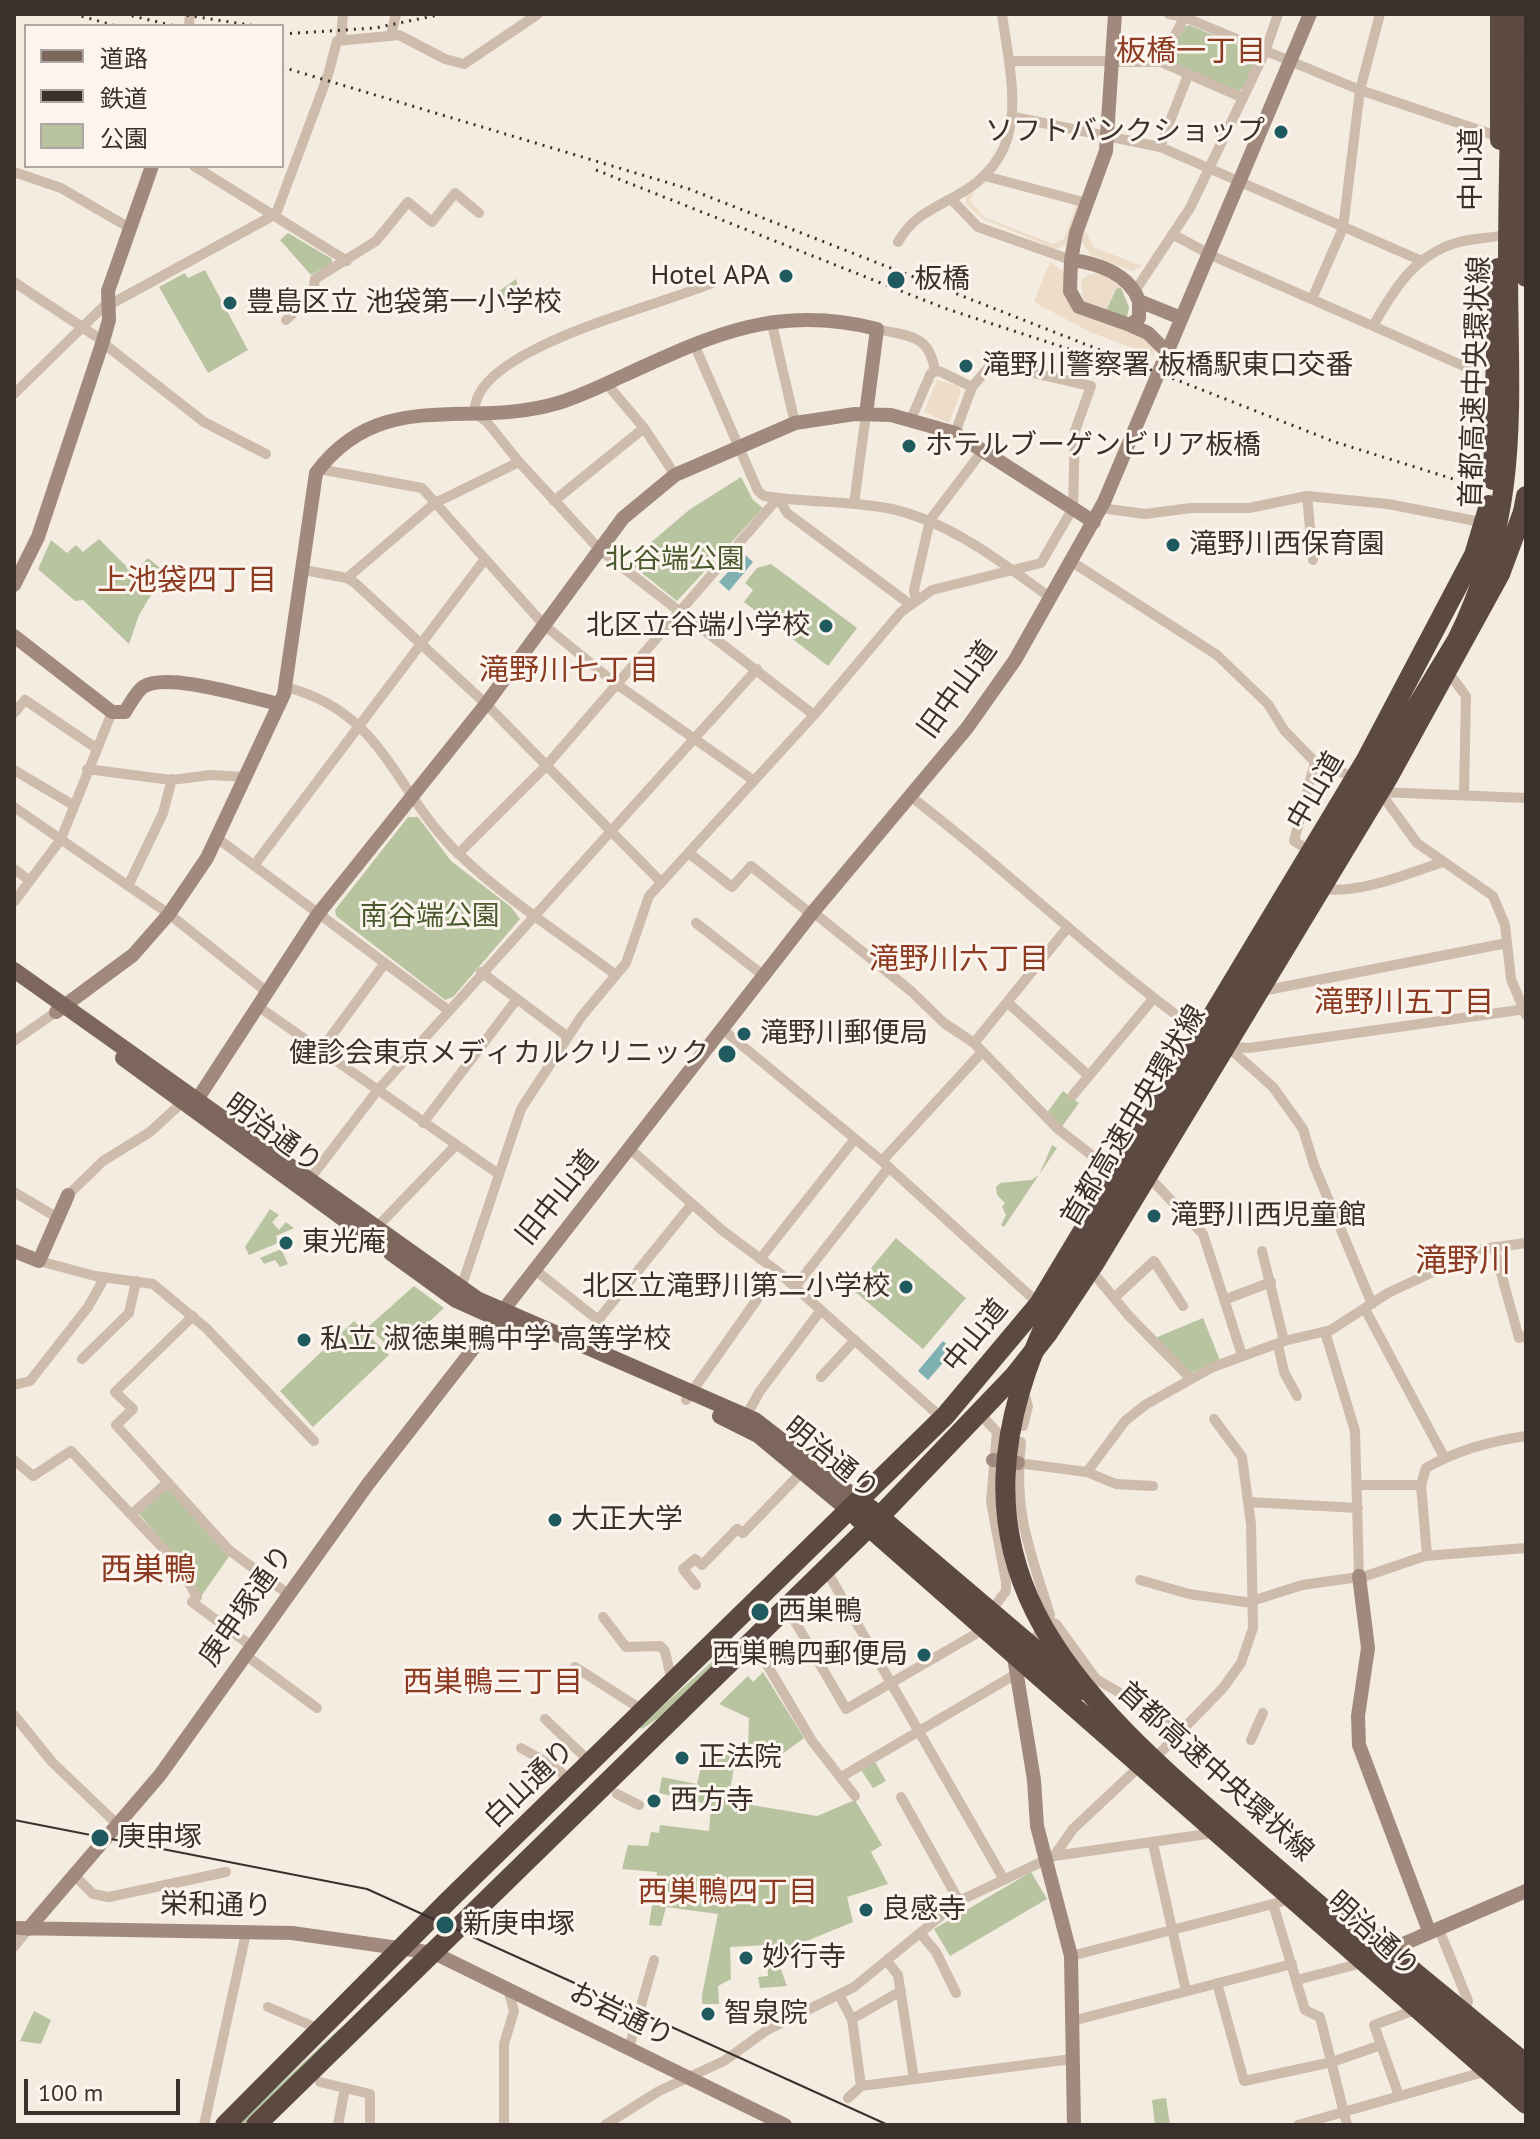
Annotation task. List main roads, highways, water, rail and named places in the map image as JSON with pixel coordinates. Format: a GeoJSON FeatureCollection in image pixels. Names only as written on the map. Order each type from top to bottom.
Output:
{"type":"FeatureCollection","features":[{"type":"Feature","properties":{"kind":"highway","name":"中山道"},"geometry":{"type":"LineString","coordinates":[[875,1484],[943,1419],[1039,1304],[1200,1032],[1313,852],[1452,601],[1488,514],[1493,480],[1500,14]]}},
{"type":"Feature","properties":{"kind":"highway"},"geometry":{"type":"LineString","coordinates":[[1516,14],[1526,277]]}},
{"type":"Feature","properties":{"kind":"highway"},"geometry":{"type":"LineString","coordinates":[[1377,739],[1448,637],[1498,542],[1518,463],[1521,377],[1516,14]]}},
{"type":"Feature","properties":{"kind":"highway","name":"首都高速中央環状線"},"geometry":{"type":"LineString","coordinates":[[1340,1924],[1161,1772],[1068,1674],[1041,1633],[1019,1581],[1005,1523],[1002,1470],[1013,1401],[1035,1337],[1053,1300],[1362,790],[1452,635],[1483,573],[1497,518],[1506,444],[1516,14]]}},
{"type":"Feature","properties":{"kind":"highway","name":"首都高速中央環状線"},"geometry":{"type":"LineString","coordinates":[[1516,14],[1509,446],[1501,519],[1489,567],[1457,640],[1056,1301],[1029,1361],[1016,1401],[1007,1449],[1005,1488],[1011,1542],[1028,1598],[1053,1647],[1090,1696],[1162,1770],[1526,2085]]}},
{"type":"Feature","properties":{"kind":"highway","name":"中山道"},"geometry":{"type":"LineString","coordinates":[[874,1521],[1014,1376],[1090,1269],[1228,1047],[1380,792],[1500,574],[1524,504]]}},
{"type":"Feature","properties":{"kind":"highway","name":"白山通り"},"geometry":{"type":"LineString","coordinates":[[225,2125],[875,1484]]}},
{"type":"Feature","properties":{"kind":"highway","name":"明治通り"},"geometry":{"type":"LineString","coordinates":[[855,1506],[988,1620],[1020,1657],[1215,1833],[1282,1901],[1362,1963],[1526,2104]]}},
{"type":"Feature","properties":{"kind":"highway","name":"白山通り"},"geometry":{"type":"LineString","coordinates":[[256,2125],[874,1521]]}},
{"type":"Feature","properties":{"kind":"highway","name":"明治通り"},"geometry":{"type":"LineString","coordinates":[[1020,1657],[1158,1755],[1524,2060]]}},
{"type":"Feature","properties":{"kind":"highway"},"geometry":{"type":"LineString","coordinates":[[591,1763],[614,1761],[640,1734],[674,1717]]}},
{"type":"Feature","properties":{"kind":"highway"},"geometry":{"type":"LineString","coordinates":[[501,1851],[545,1824],[567,1804],[582,1807]]}},
{"type":"Feature","properties":{"kind":"main road","name":"明治通り"},"geometry":{"type":"LineString","coordinates":[[14,970],[61,1009],[499,1314]]}},
{"type":"Feature","properties":{"kind":"main road","name":"明治通り"},"geometry":{"type":"LineString","coordinates":[[14,983],[61,1009]]}},
{"type":"Feature","properties":{"kind":"main road","name":"明治通り"},"geometry":{"type":"LineString","coordinates":[[191,1101],[456,1300],[499,1314],[689,1396],[746,1416],[799,1452],[855,1506]]}},
{"type":"Feature","properties":{"kind":"main road","name":"明治通り"},"geometry":{"type":"LineString","coordinates":[[689,1396],[758,1435],[855,1506]]}},
{"type":"Feature","properties":{"kind":"water"},"geometry":{"type":"Polygon","coordinates":[[[744,554],[753,562],[729,591],[719,582],[744,554]]]}},
{"type":"Feature","properties":{"kind":"water"},"geometry":{"type":"Polygon","coordinates":[[[943,1341],[954,1350],[928,1380],[918,1371],[943,1341]]]}},
{"type":"Feature","properties":{"kind":"tram line"},"geometry":{"type":"LineString","coordinates":[[14,1820],[367,1889],[888,2125]]}},
{"type":"Feature","properties":{"kind":"railway"},"geometry":{"type":"LineString","coordinates":[[74,14],[109,24]]}},
{"type":"Feature","properties":{"kind":"railway"},"geometry":{"type":"LineString","coordinates":[[124,14],[166,24]]}},
{"type":"Feature","properties":{"kind":"railway"},"geometry":{"type":"LineString","coordinates":[[179,14],[243,24]]}},
{"type":"Feature","properties":{"kind":"railway"},"geometry":{"type":"LineString","coordinates":[[284,34],[375,28],[443,14]]}},
{"type":"Feature","properties":{"kind":"railway"},"geometry":{"type":"LineString","coordinates":[[284,68],[689,189],[1335,442],[1482,488]]}},
{"type":"Feature","properties":{"kind":"railway"},"geometry":{"type":"LineString","coordinates":[[596,170],[944,308],[1078,352]]}},
{"type":"Feature","properties":{"kind":"railway"},"geometry":{"type":"LineString","coordinates":[[1500,501],[1526,507]]}},
{"type":"Feature","properties":{"kind":"place","name":"ソフトバンクショップ"},"geometry":{"type":"Point","coordinates":[1281,132]}},
{"type":"Feature","properties":{"kind":"place","name":"Hotel APA"},"geometry":{"type":"Point","coordinates":[786,276]}},
{"type":"Feature","properties":{"kind":"place","name":"板橋"},"geometry":{"type":"Point","coordinates":[896,280]}},
{"type":"Feature","properties":{"kind":"place","name":"豊島区立 池袋第一小学校"},"geometry":{"type":"Point","coordinates":[230,303]}},
{"type":"Feature","properties":{"kind":"place","name":"滝野川警察署 板橋駅東口交番"},"geometry":{"type":"Point","coordinates":[966,366]}},
{"type":"Feature","properties":{"kind":"place","name":"ホテルブーゲンビリア板橋"},"geometry":{"type":"Point","coordinates":[909,446]}},
{"type":"Feature","properties":{"kind":"place","name":"滝野川西保育園"},"geometry":{"type":"Point","coordinates":[1173,545]}},
{"type":"Feature","properties":{"kind":"place","name":"北区立谷端小学校"},"geometry":{"type":"Point","coordinates":[826,626]}},
{"type":"Feature","properties":{"kind":"place","name":"滝野川郵便局"},"geometry":{"type":"Point","coordinates":[744,1034]}},
{"type":"Feature","properties":{"kind":"place","name":"健診会東京メディカルクリニック"},"geometry":{"type":"Point","coordinates":[727,1054]}},
{"type":"Feature","properties":{"kind":"place","name":"滝野川西児童館"},"geometry":{"type":"Point","coordinates":[1154,1216]}},
{"type":"Feature","properties":{"kind":"place","name":"東光庵"},"geometry":{"type":"Point","coordinates":[286,1243]}},
{"type":"Feature","properties":{"kind":"place","name":"北区立滝野川第二小学校"},"geometry":{"type":"Point","coordinates":[906,1287]}},
{"type":"Feature","properties":{"kind":"place","name":"私立 淑徳巣鴨中学 高等学校"},"geometry":{"type":"Point","coordinates":[304,1340]}},
{"type":"Feature","properties":{"kind":"place","name":"大正大学"},"geometry":{"type":"Point","coordinates":[555,1520]}},
{"type":"Feature","properties":{"kind":"place","name":"西巣鴨"},"geometry":{"type":"Point","coordinates":[760,1612]}},
{"type":"Feature","properties":{"kind":"place","name":"西巣鴨四郵便局"},"geometry":{"type":"Point","coordinates":[924,1655]}},
{"type":"Feature","properties":{"kind":"place","name":"正法院"},"geometry":{"type":"Point","coordinates":[682,1758]}},
{"type":"Feature","properties":{"kind":"place","name":"西方寺"},"geometry":{"type":"Point","coordinates":[654,1801]}},
{"type":"Feature","properties":{"kind":"place","name":"庚申塚"},"geometry":{"type":"Point","coordinates":[100,1838]}},
{"type":"Feature","properties":{"kind":"place","name":"良感寺"},"geometry":{"type":"Point","coordinates":[866,1910]}},
{"type":"Feature","properties":{"kind":"place","name":"新庚申塚"},"geometry":{"type":"Point","coordinates":[445,1925]}},
{"type":"Feature","properties":{"kind":"place","name":"妙行寺"},"geometry":{"type":"Point","coordinates":[746,1958]}},
{"type":"Feature","properties":{"kind":"place","name":"智泉院"},"geometry":{"type":"Point","coordinates":[708,2014]}},
{"type":"Feature","properties":{"kind":"district","name":"板橋一丁目"},"geometry":{"type":"Point","coordinates":[1191,52]}},
{"type":"Feature","properties":{"kind":"district","name":"上池袋四丁目"},"geometry":{"type":"Point","coordinates":[187,581]}},
{"type":"Feature","properties":{"kind":"district","name":"滝野川七丁目"},"geometry":{"type":"Point","coordinates":[569,671]}},
{"type":"Feature","properties":{"kind":"district","name":"滝野川六丁目"},"geometry":{"type":"Point","coordinates":[959,960]}},
{"type":"Feature","properties":{"kind":"district","name":"滝野川五丁目"},"geometry":{"type":"Point","coordinates":[1404,1003]}},
{"type":"Feature","properties":{"kind":"district","name":"滝野川"},"geometry":{"type":"Point","coordinates":[1463,1262]}},
{"type":"Feature","properties":{"kind":"district","name":"西巣鴨"},"geometry":{"type":"Point","coordinates":[148,1571]}},
{"type":"Feature","properties":{"kind":"district","name":"西巣鴨三丁目"},"geometry":{"type":"Point","coordinates":[493,1683]}},
{"type":"Feature","properties":{"kind":"district","name":"西巣鴨四丁目"},"geometry":{"type":"Point","coordinates":[728,1893]}},
{"type":"Feature","properties":{"kind":"park label","name":"北谷端公園"},"geometry":{"type":"Point","coordinates":[675,560]}},
{"type":"Feature","properties":{"kind":"park label","name":"南谷端公園"},"geometry":{"type":"Point","coordinates":[430,917]}}]}
